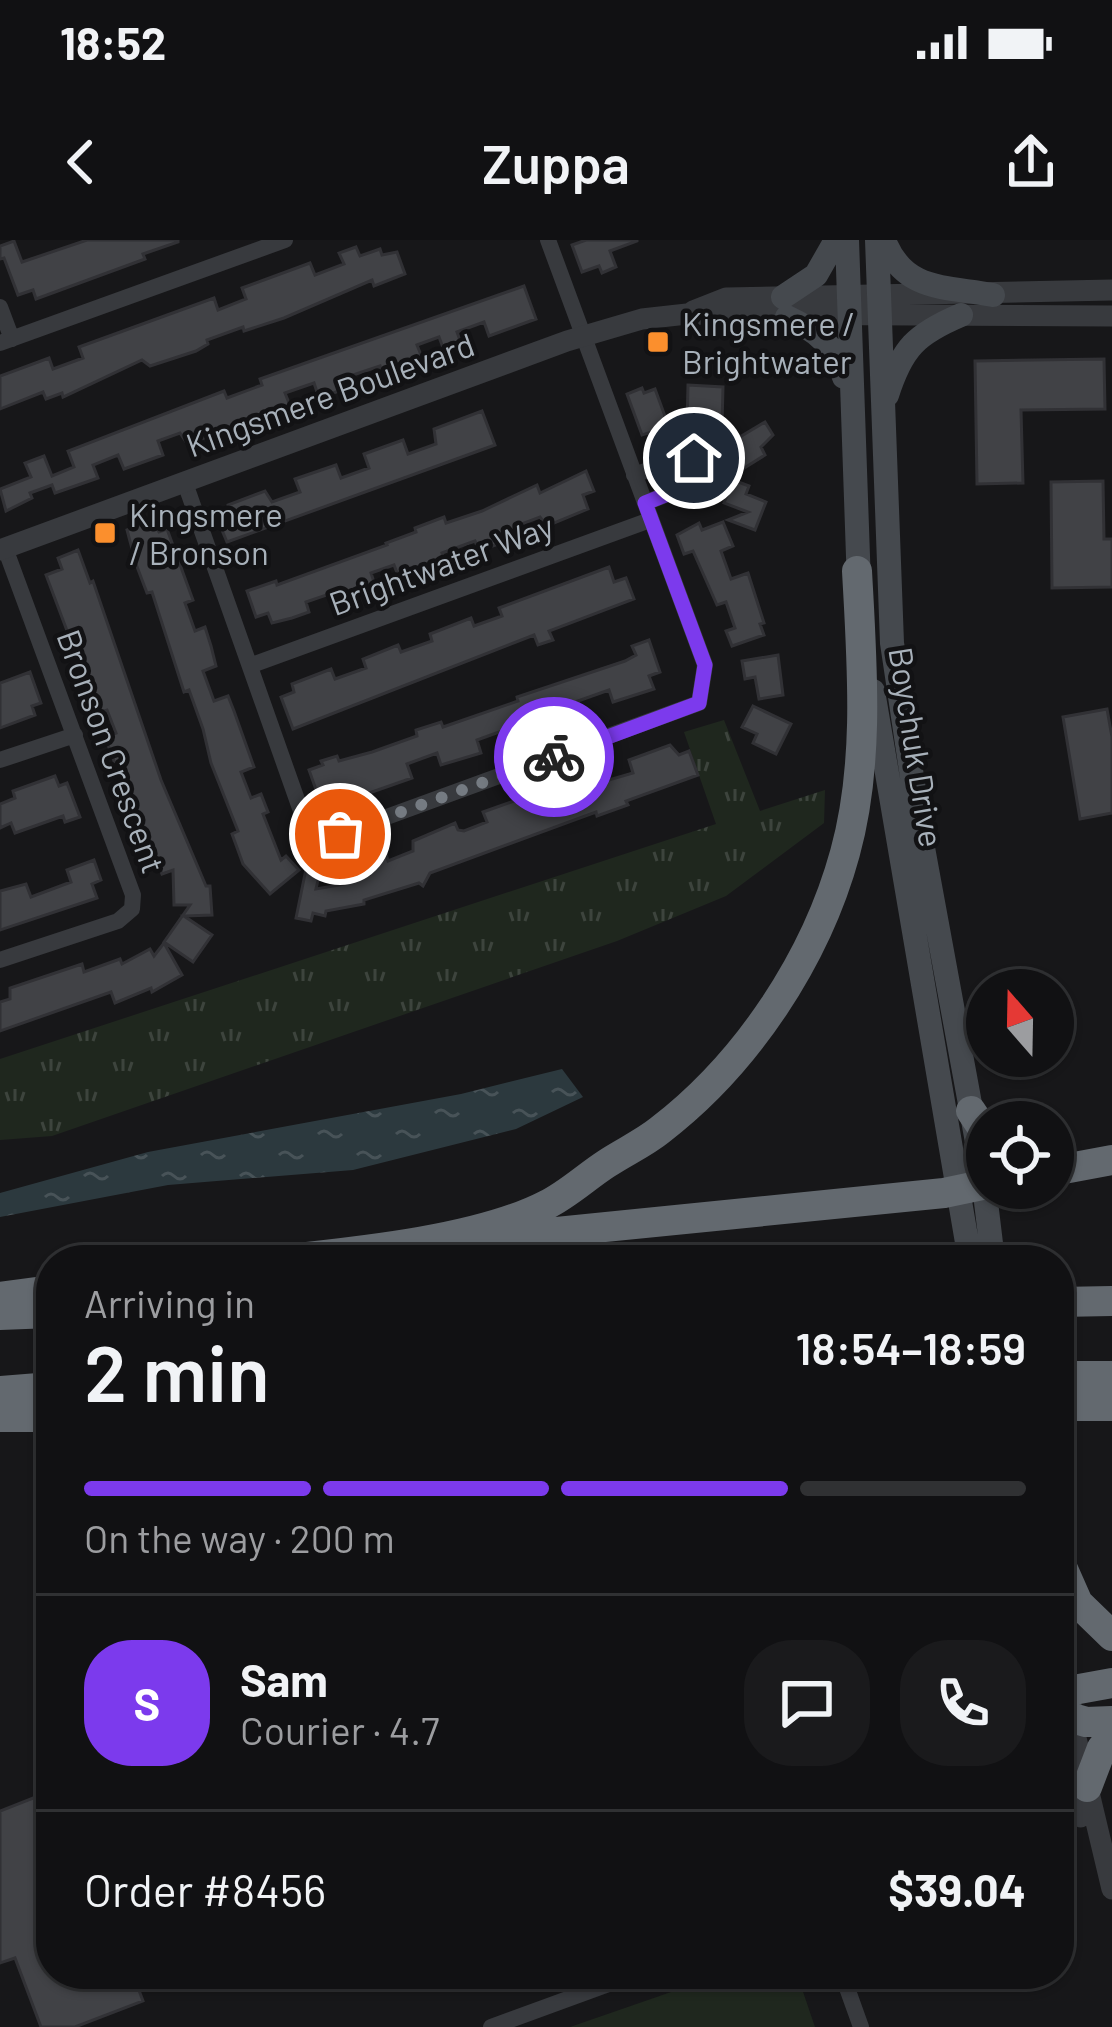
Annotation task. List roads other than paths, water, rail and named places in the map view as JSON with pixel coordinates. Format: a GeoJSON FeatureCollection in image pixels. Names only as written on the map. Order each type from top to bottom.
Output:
{"type":"FeatureCollection","features":[{"type":"Feature","properties":{"kind":"highway"},"geometry":{"type":"LineString","coordinates":[[390,1245],[486,1226],[546,1205],[659,1131],[732,1063],[790,981],[845,853],[854,807],[863,689],[856,571]]}},
{"type":"Feature","properties":{"kind":"highway"},"geometry":{"type":"LineString","coordinates":[[1074,1159],[1112,1158]]}},
{"type":"Feature","properties":{"kind":"highway"},"geometry":{"type":"LineString","coordinates":[[1074,1166],[1112,1158]]}},
{"type":"Feature","properties":{"kind":"highway"},"geometry":{"type":"LineString","coordinates":[[413,1245],[966,1188]]}},
{"type":"Feature","properties":{"kind":"highway"},"geometry":{"type":"LineString","coordinates":[[0,1297],[36,1292]]}},
{"type":"Feature","properties":{"kind":"highway"},"geometry":{"type":"LineString","coordinates":[[1074,1302],[1112,1301]]}},
{"type":"Feature","properties":{"kind":"highway"},"geometry":{"type":"LineString","coordinates":[[0,1315],[36,1314]]}},
{"type":"Feature","properties":{"kind":"highway"},"geometry":{"type":"LineString","coordinates":[[1074,1376],[1112,1376]]}},
{"type":"Feature","properties":{"kind":"highway"},"geometry":{"type":"LineString","coordinates":[[0,1390],[36,1388]]}},
{"type":"Feature","properties":{"kind":"highway"},"geometry":{"type":"LineString","coordinates":[[1074,1406],[1112,1406]]}},
{"type":"Feature","properties":{"kind":"highway"},"geometry":{"type":"LineString","coordinates":[[0,1417],[36,1417]]}},
{"type":"Feature","properties":{"kind":"highway"},"geometry":{"type":"LineString","coordinates":[[1074,1594],[1112,1636]]}},
{"type":"Feature","properties":{"kind":"highway"},"geometry":{"type":"LineString","coordinates":[[1074,1707],[1112,1683]]}},
{"type":"Feature","properties":{"kind":"highway"},"geometry":{"type":"LineString","coordinates":[[1074,1716],[1112,1721]]}},
{"type":"Feature","properties":{"kind":"highway"},"geometry":{"type":"LineString","coordinates":[[1087,1786],[1102,1748],[1112,1738]]}},
{"type":"Feature","properties":{"kind":"main road"},"geometry":{"type":"LineString","coordinates":[[836,240],[817,275],[785,307],[834,351],[852,419]]}},
{"type":"Feature","properties":{"kind":"main road","name":"Boychuk Drive"},"geometry":{"type":"LineString","coordinates":[[847,240],[856,571],[875,706],[966,1139]]}},
{"type":"Feature","properties":{"kind":"main road"},"geometry":{"type":"LineString","coordinates":[[880,240],[902,272],[916,281],[993,295]]}},
{"type":"Feature","properties":{"kind":"main road","name":"Boychuk Drive"},"geometry":{"type":"LineString","coordinates":[[880,240],[881,415],[892,643],[921,837],[975,1101]]}},
{"type":"Feature","properties":{"kind":"main road"},"geometry":{"type":"LineString","coordinates":[[881,415],[894,372],[908,347],[924,331],[961,315]]}},
{"type":"Feature","properties":{"kind":"main road","name":"Boychuk Drive"},"geometry":{"type":"LineString","coordinates":[[978,1209],[980,1245]]}},
{"type":"Feature","properties":{"kind":"street"},"geometry":{"type":"LineString","coordinates":[[0,307],[6,341],[285,240]]}},
{"type":"Feature","properties":{"kind":"street"},"geometry":{"type":"LineString","coordinates":[[185,483],[302,811],[317,832],[340,834],[699,703],[705,665],[548,240]]}},
{"type":"Feature","properties":{"kind":"street"},"geometry":{"type":"LineString","coordinates":[[880,307],[993,295],[1112,290]]}},
{"type":"Feature","properties":{"kind":"street","name":"Kingsmere Boulevard"},"geometry":{"type":"LineString","coordinates":[[3,549],[584,336],[642,319],[785,307],[880,307]]}},
{"type":"Feature","properties":{"kind":"street"},"geometry":{"type":"LineString","coordinates":[[880,307],[961,315],[1112,316]]}},
{"type":"Feature","properties":{"kind":"street","name":"Brightwater Way"},"geometry":{"type":"LineString","coordinates":[[252,664],[648,511],[703,480],[700,463],[685,457],[634,475]]}},
{"type":"Feature","properties":{"kind":"street","name":"Bronson Crescent"},"geometry":{"type":"LineString","coordinates":[[0,960],[118,920],[132,909],[133,895],[3,549]]}},
{"type":"Feature","properties":{"kind":"street"},"geometry":{"type":"LineString","coordinates":[[0,760],[75,736]]}},
{"type":"Feature","properties":{"kind":"street"},"geometry":{"type":"LineString","coordinates":[[1074,1747],[1112,1893]]}},
{"type":"Feature","properties":{"kind":"street"},"geometry":{"type":"LineString","coordinates":[[1074,1765],[1093,1854],[1112,1893]]}},
{"type":"Feature","properties":{"kind":"street"},"geometry":{"type":"LineString","coordinates":[[491,2027],[595,1989]]}},
{"type":"Feature","properties":{"kind":"street"},"geometry":{"type":"LineString","coordinates":[[847,1989],[861,2027]]}},
{"type":"Feature","properties":{"kind":"water"},"geometry":{"type":"Polygon","coordinates":[[[562,1069],[583,1097],[516,1129],[353,1170],[168,1185],[0,1217],[0,1193],[148,1152],[461,1094],[562,1069]]]}},
{"type":"Feature","properties":{"kind":"place","name":"Kingsmere / Brightwater"},"geometry":{"type":"Point","coordinates":[658,342]}},
{"type":"Feature","properties":{"kind":"place","name":"Kingsmere / Bronson"},"geometry":{"type":"Point","coordinates":[105,533]}}]}
